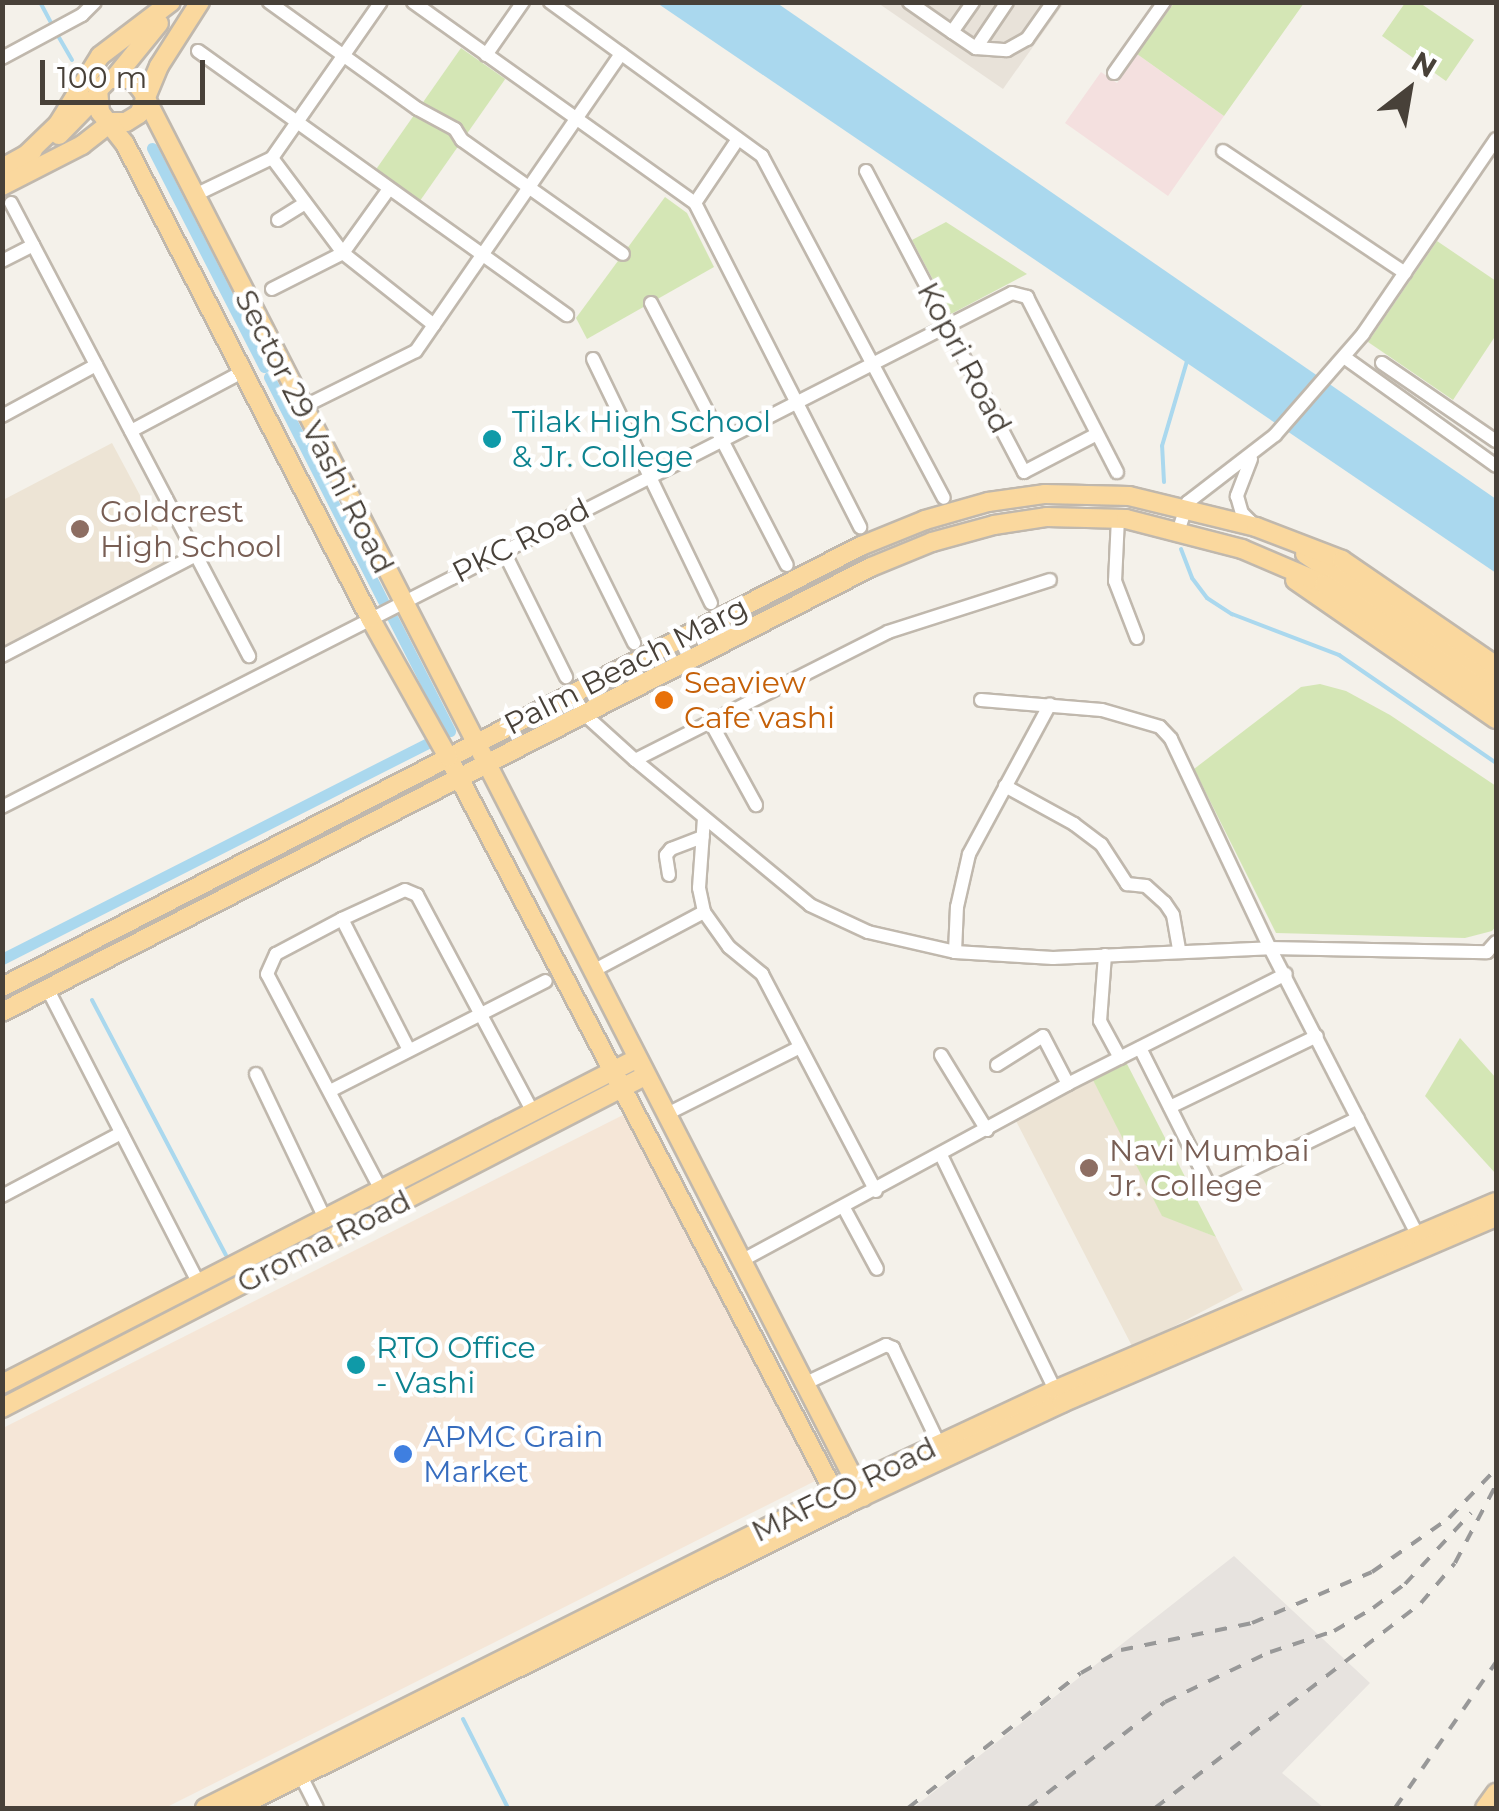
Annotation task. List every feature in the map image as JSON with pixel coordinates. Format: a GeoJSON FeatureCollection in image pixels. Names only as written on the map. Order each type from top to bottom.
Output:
{"type":"FeatureCollection","features":[{"type":"Feature","properties":{"kind":"main road"},"geometry":{"type":"LineString","coordinates":[[2,168],[60,135],[96,97],[102,84],[116,76],[172,2]]}},
{"type":"Feature","properties":{"kind":"main road"},"geometry":{"type":"LineString","coordinates":[[26,156],[58,124],[100,56],[172,2]]}},
{"type":"Feature","properties":{"kind":"main road"},"geometry":{"type":"LineString","coordinates":[[7,195],[111,122],[133,119],[200,2]]}},
{"type":"Feature","properties":{"kind":"main road"},"geometry":{"type":"LineString","coordinates":[[116,76],[132,79],[144,99]]}},
{"type":"Feature","properties":{"kind":"main road"},"geometry":{"type":"LineString","coordinates":[[96,97],[100,112],[111,122]]}},
{"type":"Feature","properties":{"kind":"main road","name":"Sector 29 Vashi Road"},"geometry":{"type":"LineString","coordinates":[[144,99],[859,1490]]}},
{"type":"Feature","properties":{"kind":"main road","name":"Sector 29 Vashi Road"},"geometry":{"type":"LineString","coordinates":[[111,122],[839,1500]]}},
{"type":"Feature","properties":{"kind":"main road","name":"Palm Beach Marg"},"geometry":{"type":"LineString","coordinates":[[2,986],[473,744],[569,685],[861,546],[925,520],[1045,494],[1129,496],[1184,507],[1284,540]]}},
{"type":"Feature","properties":{"kind":"main road","name":"Palm Beach Marg"},"geometry":{"type":"LineString","coordinates":[[2,1012],[871,567],[932,542],[1047,516],[1118,518],[1179,530],[1271,562]]}},
{"type":"Feature","properties":{"kind":"main road"},"geometry":{"type":"LineString","coordinates":[[1284,540],[1328,578],[1496,700]]}},
{"type":"Feature","properties":{"kind":"main road"},"geometry":{"type":"LineString","coordinates":[[1284,540],[1342,560],[1496,666]]}},
{"type":"Feature","properties":{"kind":"main road"},"geometry":{"type":"LineString","coordinates":[[1271,562],[1328,578],[1496,682]]}},
{"type":"Feature","properties":{"kind":"main road"},"geometry":{"type":"LineString","coordinates":[[1271,562],[1496,719]]}},
{"type":"Feature","properties":{"kind":"main road","name":"Groma Road"},"geometry":{"type":"LineString","coordinates":[[2,1408],[641,1068]]}},
{"type":"Feature","properties":{"kind":"main road","name":"Groma Road"},"geometry":{"type":"LineString","coordinates":[[2,1384],[533,1112],[618,1079]]}},
{"type":"Feature","properties":{"kind":"main road","name":"MAFCO Road"},"geometry":{"type":"LineString","coordinates":[[859,1490],[939,1444],[1420,1241],[1496,1202]]}},
{"type":"Feature","properties":{"kind":"main road","name":"MAFCO Road"},"geometry":{"type":"LineString","coordinates":[[1420,1241],[1496,1216]]}},
{"type":"Feature","properties":{"kind":"main road","name":"MAFCO Road"},"geometry":{"type":"LineString","coordinates":[[205,1808],[298,1770],[859,1490],[1058,1396]]}},
{"type":"Feature","properties":{"kind":"main road","name":"MAFCO Road"},"geometry":{"type":"LineString","coordinates":[[236,1808],[298,1770]]}},
{"type":"Feature","properties":{"kind":"main road"},"geometry":{"type":"LineString","coordinates":[[1484,1808],[1496,1793]]}},
{"type":"Feature","properties":{"kind":"street"},"geometry":{"type":"LineString","coordinates":[[4,55],[38,39],[95,2]]}},
{"type":"Feature","properties":{"kind":"street"},"geometry":{"type":"LineString","coordinates":[[269,2],[418,109],[455,129],[462,140],[623,254]]}},
{"type":"Feature","properties":{"kind":"street"},"geometry":{"type":"LineString","coordinates":[[192,196],[272,158],[381,2]]}},
{"type":"Feature","properties":{"kind":"street"},"geometry":{"type":"LineString","coordinates":[[412,2],[696,203],[860,527]]}},
{"type":"Feature","properties":{"kind":"street"},"geometry":{"type":"LineString","coordinates":[[486,55],[523,2]]}},
{"type":"Feature","properties":{"kind":"street"},"geometry":{"type":"LineString","coordinates":[[550,2],[762,156],[944,498]]}},
{"type":"Feature","properties":{"kind":"street"},"geometry":{"type":"LineString","coordinates":[[910,2],[976,48],[1007,50],[1027,39],[1053,2]]}},
{"type":"Feature","properties":{"kind":"street"},"geometry":{"type":"LineString","coordinates":[[952,32],[973,2]]}},
{"type":"Feature","properties":{"kind":"street"},"geometry":{"type":"LineString","coordinates":[[976,48],[1008,2]]}},
{"type":"Feature","properties":{"kind":"street"},"geometry":{"type":"LineString","coordinates":[[1114,73],[1164,2]]}},
{"type":"Feature","properties":{"kind":"street"},"geometry":{"type":"LineString","coordinates":[[198,51],[568,315]]}},
{"type":"Feature","properties":{"kind":"street"},"geometry":{"type":"LineString","coordinates":[[301,408],[416,352],[621,54]]}},
{"type":"Feature","properties":{"kind":"street"},"geometry":{"type":"LineString","coordinates":[[696,203],[738,138]]}},
{"type":"Feature","properties":{"kind":"street"},"geometry":{"type":"LineString","coordinates":[[1179,530],[1184,507],[1275,434],[1341,360],[1406,273],[1496,140]]}},
{"type":"Feature","properties":{"kind":"street"},"geometry":{"type":"LineString","coordinates":[[1223,151],[1406,273]]}},
{"type":"Feature","properties":{"kind":"street"},"geometry":{"type":"LineString","coordinates":[[272,158],[343,253],[434,325]]}},
{"type":"Feature","properties":{"kind":"street","name":"Kopri Road"},"geometry":{"type":"LineString","coordinates":[[866,171],[1024,472],[1097,434]]}},
{"type":"Feature","properties":{"kind":"street"},"geometry":{"type":"LineString","coordinates":[[272,289],[343,253],[390,189]]}},
{"type":"Feature","properties":{"kind":"street"},"geometry":{"type":"LineString","coordinates":[[7,195],[250,656]]}},
{"type":"Feature","properties":{"kind":"street"},"geometry":{"type":"LineString","coordinates":[[278,220],[305,203]]}},
{"type":"Feature","properties":{"kind":"street"},"geometry":{"type":"LineString","coordinates":[[2,261],[33,245]]}},
{"type":"Feature","properties":{"kind":"street","name":"PKC Road"},"geometry":{"type":"LineString","coordinates":[[4,803],[1012,293],[1024,294],[1116,472]]}},
{"type":"Feature","properties":{"kind":"street"},"geometry":{"type":"LineString","coordinates":[[651,302],[787,565]]}},
{"type":"Feature","properties":{"kind":"street"},"geometry":{"type":"LineString","coordinates":[[593,359],[711,604]]}},
{"type":"Feature","properties":{"kind":"street"},"geometry":{"type":"LineString","coordinates":[[1341,360],[1496,466]]}},
{"type":"Feature","properties":{"kind":"street"},"geometry":{"type":"LineString","coordinates":[[1382,363],[1496,442]]}},
{"type":"Feature","properties":{"kind":"street"},"geometry":{"type":"LineString","coordinates":[[2,416],[96,365]]}},
{"type":"Feature","properties":{"kind":"street"},"geometry":{"type":"LineString","coordinates":[[131,431],[242,372]]}},
{"type":"Feature","properties":{"kind":"street"},"geometry":{"type":"LineString","coordinates":[[1254,452],[1237,496],[1242,513],[1256,528]]}},
{"type":"Feature","properties":{"kind":"street"},"geometry":{"type":"LineString","coordinates":[[571,516],[634,643]]}},
{"type":"Feature","properties":{"kind":"street"},"geometry":{"type":"LineString","coordinates":[[1118,518],[1115,581],[1138,638]]}},
{"type":"Feature","properties":{"kind":"street"},"geometry":{"type":"LineString","coordinates":[[503,550],[583,713],[810,905],[868,932],[954,952],[1053,958],[1270,948],[1493,949]]}},
{"type":"Feature","properties":{"kind":"street"},"geometry":{"type":"LineString","coordinates":[[2,656],[196,555]]}},
{"type":"Feature","properties":{"kind":"street"},"geometry":{"type":"LineString","coordinates":[[635,760],[888,632],[1050,580]]}},
{"type":"Feature","properties":{"kind":"street"},"geometry":{"type":"LineString","coordinates":[[981,700],[1102,710],[1160,727],[1172,740],[1270,948],[1420,1241]]}},
{"type":"Feature","properties":{"kind":"street"},"geometry":{"type":"LineString","coordinates":[[954,952],[957,907],[969,854],[1050,704]]}},
{"type":"Feature","properties":{"kind":"street"},"geometry":{"type":"LineString","coordinates":[[710,722],[756,806]]}},
{"type":"Feature","properties":{"kind":"street"},"geometry":{"type":"LineString","coordinates":[[1005,786],[1074,824],[1101,844],[1127,884],[1146,886],[1165,903],[1174,915],[1179,950]]}},
{"type":"Feature","properties":{"kind":"street"},"geometry":{"type":"LineString","coordinates":[[704,818],[699,888],[704,912],[730,947],[762,974],[876,1191]]}},
{"type":"Feature","properties":{"kind":"street"},"geometry":{"type":"LineString","coordinates":[[669,876],[666,855],[671,849],[703,837]]}},
{"type":"Feature","properties":{"kind":"street"},"geometry":{"type":"LineString","coordinates":[[381,1190],[266,968],[276,954],[342,919],[405,890],[413,892],[533,1112]]}},
{"type":"Feature","properties":{"kind":"street"},"geometry":{"type":"LineString","coordinates":[[592,972],[704,912]]}},
{"type":"Feature","properties":{"kind":"street"},"geometry":{"type":"LineString","coordinates":[[342,919],[409,1050]]}},
{"type":"Feature","properties":{"kind":"street"},"geometry":{"type":"LineString","coordinates":[[1105,955],[1100,1021],[1120,1058]]}},
{"type":"Feature","properties":{"kind":"street"},"geometry":{"type":"LineString","coordinates":[[741,1261],[1068,1084],[1286,974]]}},
{"type":"Feature","properties":{"kind":"street"},"geometry":{"type":"LineString","coordinates":[[330,1091],[546,981]]}},
{"type":"Feature","properties":{"kind":"street"},"geometry":{"type":"LineString","coordinates":[[47,988],[198,1284]]}},
{"type":"Feature","properties":{"kind":"street"},"geometry":{"type":"LineString","coordinates":[[997,1064],[1044,1036],[1068,1084]]}},
{"type":"Feature","properties":{"kind":"street"},"geometry":{"type":"LineString","coordinates":[[1170,1107],[1317,1036]]}},
{"type":"Feature","properties":{"kind":"street"},"geometry":{"type":"LineString","coordinates":[[665,1115],[800,1047]]}},
{"type":"Feature","properties":{"kind":"street"},"geometry":{"type":"LineString","coordinates":[[1140,1048],[1212,1189],[1358,1118]]}},
{"type":"Feature","properties":{"kind":"street"},"geometry":{"type":"LineString","coordinates":[[941,1056],[987,1130]]}},
{"type":"Feature","properties":{"kind":"street"},"geometry":{"type":"LineString","coordinates":[[256,1074],[326,1221]]}},
{"type":"Feature","properties":{"kind":"street"},"geometry":{"type":"LineString","coordinates":[[2,1196],[121,1133]]}},
{"type":"Feature","properties":{"kind":"street"},"geometry":{"type":"LineString","coordinates":[[941,1155],[1058,1396]]}},
{"type":"Feature","properties":{"kind":"street"},"geometry":{"type":"LineString","coordinates":[[844,1208],[876,1269]]}},
{"type":"Feature","properties":{"kind":"street"},"geometry":{"type":"LineString","coordinates":[[804,1384],[886,1344],[893,1348],[939,1444]]}},
{"type":"Feature","properties":{"kind":"street"},"geometry":{"type":"LineString","coordinates":[[298,1770],[317,1808]]}},
{"type":"Feature","properties":{"kind":"shaded area"},"geometry":{"type":"Polygon","coordinates":[[[878,3],[1064,3],[1003,89],[878,3]]]}},
{"type":"Feature","properties":{"kind":"shaded area"},"geometry":{"type":"Polygon","coordinates":[[[1137,54],[1224,116],[1168,196],[1065,123],[1101,72],[1117,83],[1137,54]]]}},
{"type":"Feature","properties":{"kind":"shaded area","name":"Goldcrest High School"},"geometry":{"type":"Polygon","coordinates":[[[112,443],[173,557],[3,646],[3,500],[112,443]]]}},
{"type":"Feature","properties":{"kind":"shaded area","name":"Navi Mumbai Jr. College"},"geometry":{"type":"Polygon","coordinates":[[[1093,1079],[1162,1215],[1216,1237],[1243,1290],[1133,1348],[1016,1121],[1093,1079]]]}},
{"type":"Feature","properties":{"kind":"shaded area","name":"APMC Grain Market"},"geometry":{"type":"Polygon","coordinates":[[[629,1112],[817,1480],[165,1808],[3,1808],[3,1428],[629,1112]]]}},
{"type":"Feature","properties":{"kind":"shaded area"},"geometry":{"type":"Polygon","coordinates":[[[1234,1556],[1370,1683],[1282,1773],[1324,1808],[913,1808],[1234,1556]]]}},
{"type":"Feature","properties":{"kind":"green space"},"geometry":{"type":"Polygon","coordinates":[[[1174,2],[1304,3],[1224,116],[1137,54],[1174,2]]]}},
{"type":"Feature","properties":{"kind":"green space"},"geometry":{"type":"Polygon","coordinates":[[[1405,3],[1420,3],[1474,40],[1446,81],[1382,36],[1405,3]]]}},
{"type":"Feature","properties":{"kind":"green space"},"geometry":{"type":"Polygon","coordinates":[[[461,48],[505,79],[419,203],[374,172],[461,48]]]}},
{"type":"Feature","properties":{"kind":"green space"},"geometry":{"type":"Polygon","coordinates":[[[665,197],[687,213],[714,267],[587,339],[576,318],[665,197]]]}},
{"type":"Feature","properties":{"kind":"green space"},"geometry":{"type":"Polygon","coordinates":[[[946,222],[1027,274],[951,314],[912,240],[946,222]]]}},
{"type":"Feature","properties":{"kind":"green space"},"geometry":{"type":"Polygon","coordinates":[[[1437,241],[1496,281],[1496,335],[1453,400],[1368,342],[1437,241]]]}},
{"type":"Feature","properties":{"kind":"green space"},"geometry":{"type":"Polygon","coordinates":[[[1320,684],[1346,691],[1390,715],[1496,786],[1496,926],[1492,931],[1465,938],[1276,933],[1194,769],[1301,687],[1320,684]]]}},
{"type":"Feature","properties":{"kind":"green space"},"geometry":{"type":"Polygon","coordinates":[[[1460,1038],[1496,1078],[1496,1174],[1425,1096],[1460,1038]]]}},
{"type":"Feature","properties":{"kind":"green space"},"geometry":{"type":"Polygon","coordinates":[[[1126,1062],[1216,1237],[1162,1216],[1093,1080],[1126,1062]]]}},
{"type":"Feature","properties":{"kind":"water"},"geometry":{"type":"Polygon","coordinates":[[[657,3],[777,3],[1496,499],[1496,573],[657,3]]]}},
{"type":"Feature","properties":{"kind":"waterway"},"geometry":{"type":"LineString","coordinates":[[40,2],[53,26]]}},
{"type":"Feature","properties":{"kind":"waterway"},"geometry":{"type":"LineString","coordinates":[[57,34],[72,60]]}},
{"type":"Feature","properties":{"kind":"waterway"},"geometry":{"type":"LineString","coordinates":[[152,148],[264,367]]}},
{"type":"Feature","properties":{"kind":"waterway"},"geometry":{"type":"LineString","coordinates":[[1164,482],[1162,446],[1187,361]]}},
{"type":"Feature","properties":{"kind":"waterway"},"geometry":{"type":"LineString","coordinates":[[269,377],[383,601]]}},
{"type":"Feature","properties":{"kind":"waterway"},"geometry":{"type":"LineString","coordinates":[[1181,549],[1192,578],[1207,598],[1232,614],[1339,655],[1496,763]]}},
{"type":"Feature","properties":{"kind":"waterway"},"geometry":{"type":"LineString","coordinates":[[392,617],[450,731]]}},
{"type":"Feature","properties":{"kind":"waterway"},"geometry":{"type":"LineString","coordinates":[[2,959],[429,742]]}},
{"type":"Feature","properties":{"kind":"waterway"},"geometry":{"type":"LineString","coordinates":[[92,1000],[226,1255]]}},
{"type":"Feature","properties":{"kind":"waterway"},"geometry":{"type":"LineString","coordinates":[[463,1719],[508,1808]]}},
{"type":"Feature","properties":{"kind":"railway"},"geometry":{"type":"LineString","coordinates":[[908,1808],[1081,1673],[1121,1650],[1252,1623],[1372,1572],[1449,1518],[1496,1469]]}},
{"type":"Feature","properties":{"kind":"railway"},"geometry":{"type":"LineString","coordinates":[[1155,1808],[1421,1603],[1455,1563],[1496,1485]]}},
{"type":"Feature","properties":{"kind":"railway"},"geometry":{"type":"LineString","coordinates":[[1028,1808],[1165,1702],[1270,1652],[1334,1631],[1373,1608],[1405,1584],[1471,1513]]}},
{"type":"Feature","properties":{"kind":"railway"},"geometry":{"type":"LineString","coordinates":[[1395,1808],[1496,1662]]}},
{"type":"Feature","properties":{"kind":"place","name":"Tilak High School & Jr. College"},"geometry":{"type":"Point","coordinates":[492,439]}},
{"type":"Feature","properties":{"kind":"place","name":"Goldcrest High School"},"geometry":{"type":"Point","coordinates":[80,529]}},
{"type":"Feature","properties":{"kind":"place","name":"Seaview Cafe vashi"},"geometry":{"type":"Point","coordinates":[664,700]}},
{"type":"Feature","properties":{"kind":"place","name":"Navi Mumbai Jr. College"},"geometry":{"type":"Point","coordinates":[1089,1168]}},
{"type":"Feature","properties":{"kind":"place","name":"RTO Office - Vashi"},"geometry":{"type":"Point","coordinates":[356,1365]}},
{"type":"Feature","properties":{"kind":"place","name":"APMC Grain Market"},"geometry":{"type":"Point","coordinates":[403,1454]}}]}
